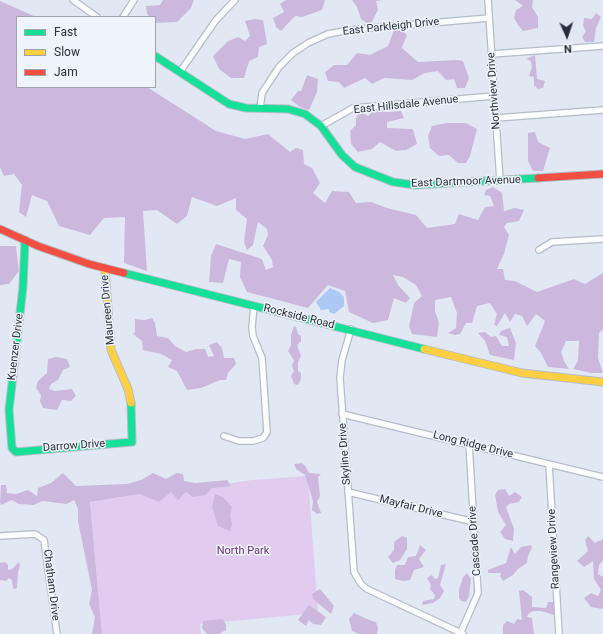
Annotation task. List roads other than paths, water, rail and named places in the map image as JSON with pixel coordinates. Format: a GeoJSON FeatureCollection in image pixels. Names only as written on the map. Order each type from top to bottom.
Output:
{"type":"FeatureCollection","features":[{"type":"Feature","properties":{"kind":"street"},"geometry":{"type":"LineString","coordinates":[[73,0],[97,16]]}},
{"type":"Feature","properties":{"kind":"street"},"geometry":{"type":"LineString","coordinates":[[124,16],[134,0]]}},
{"type":"Feature","properties":{"kind":"street"},"geometry":{"type":"LineString","coordinates":[[180,72],[216,20],[235,0]]}},
{"type":"Feature","properties":{"kind":"street","name":"Northview Drive"},"geometry":{"type":"LineString","coordinates":[[488,0],[500,181]]}},
{"type":"Feature","properties":{"kind":"street","name":"East Parkleigh Drive"},"geometry":{"type":"LineString","coordinates":[[260,108],[259,102],[268,80],[279,67],[293,53],[308,43],[328,34],[349,30],[489,18]]}},
{"type":"Feature","properties":{"kind":"street"},"geometry":{"type":"LineString","coordinates":[[492,54],[603,46]]}},
{"type":"Feature","properties":{"kind":"street","name":"East Dartmoor Avenue"},"geometry":{"type":"LineString","coordinates":[[156,57],[229,104],[246,108],[288,109],[305,114],[321,126],[342,155],[355,166],[393,182],[415,185],[603,174]]}},
{"type":"Feature","properties":{"kind":"street","name":"East Hillsdale Avenue"},"geometry":{"type":"LineString","coordinates":[[321,126],[353,108],[494,96]]}},
{"type":"Feature","properties":{"kind":"street"},"geometry":{"type":"LineString","coordinates":[[496,118],[603,110]]}},
{"type":"Feature","properties":{"kind":"street","name":"Rockside Road"},"geometry":{"type":"LineString","coordinates":[[0,229],[25,240],[104,269],[522,372],[603,382]]}},
{"type":"Feature","properties":{"kind":"street"},"geometry":{"type":"LineString","coordinates":[[539,250],[552,242],[603,239]]}},
{"type":"Feature","properties":{"kind":"street","name":"Kuenzer Drive"},"geometry":{"type":"LineString","coordinates":[[16,452],[12,448],[9,410],[23,288],[25,240]]}},
{"type":"Feature","properties":{"kind":"street","name":"Maureen Drive"},"geometry":{"type":"LineString","coordinates":[[104,269],[109,338],[111,350],[126,383],[131,403],[134,436],[132,442]]}},
{"type":"Feature","properties":{"kind":"street"},"geometry":{"type":"LineString","coordinates":[[224,436],[238,441],[253,441],[263,438],[267,432],[262,358],[253,336],[252,327],[254,306]]}},
{"type":"Feature","properties":{"kind":"street","name":"Skyline Drive"},"geometry":{"type":"LineString","coordinates":[[351,329],[341,368],[342,414],[352,563],[357,578],[368,589],[461,634]]}},
{"type":"Feature","properties":{"kind":"street","name":"Long Ridge Drive"},"geometry":{"type":"LineString","coordinates":[[342,414],[603,477]]}},
{"type":"Feature","properties":{"kind":"street","name":"Darrow Drive"},"geometry":{"type":"LineString","coordinates":[[16,452],[132,442]]}},
{"type":"Feature","properties":{"kind":"street","name":"Cascade Drive"},"geometry":{"type":"LineString","coordinates":[[461,634],[478,593],[469,444]]}},
{"type":"Feature","properties":{"kind":"street","name":"Rangeview Drive"},"geometry":{"type":"LineString","coordinates":[[549,464],[559,634]]}},
{"type":"Feature","properties":{"kind":"street","name":"Mayfair Drive"},"geometry":{"type":"LineString","coordinates":[[348,492],[474,522]]}},
{"type":"Feature","properties":{"kind":"street","name":"Chatham Drive"},"geometry":{"type":"LineString","coordinates":[[0,536],[36,534],[43,538],[46,550],[57,634]]}},
{"type":"Feature","properties":{"kind":"water"},"geometry":{"type":"Polygon","coordinates":[[[330,288],[339,292],[344,297],[344,306],[334,314],[329,312],[329,309],[321,310],[316,302],[330,288]]]}},
{"type":"Feature","properties":{"kind":"park label","name":"North Park"},"geometry":{"type":"Point","coordinates":[243,551]}}]}
